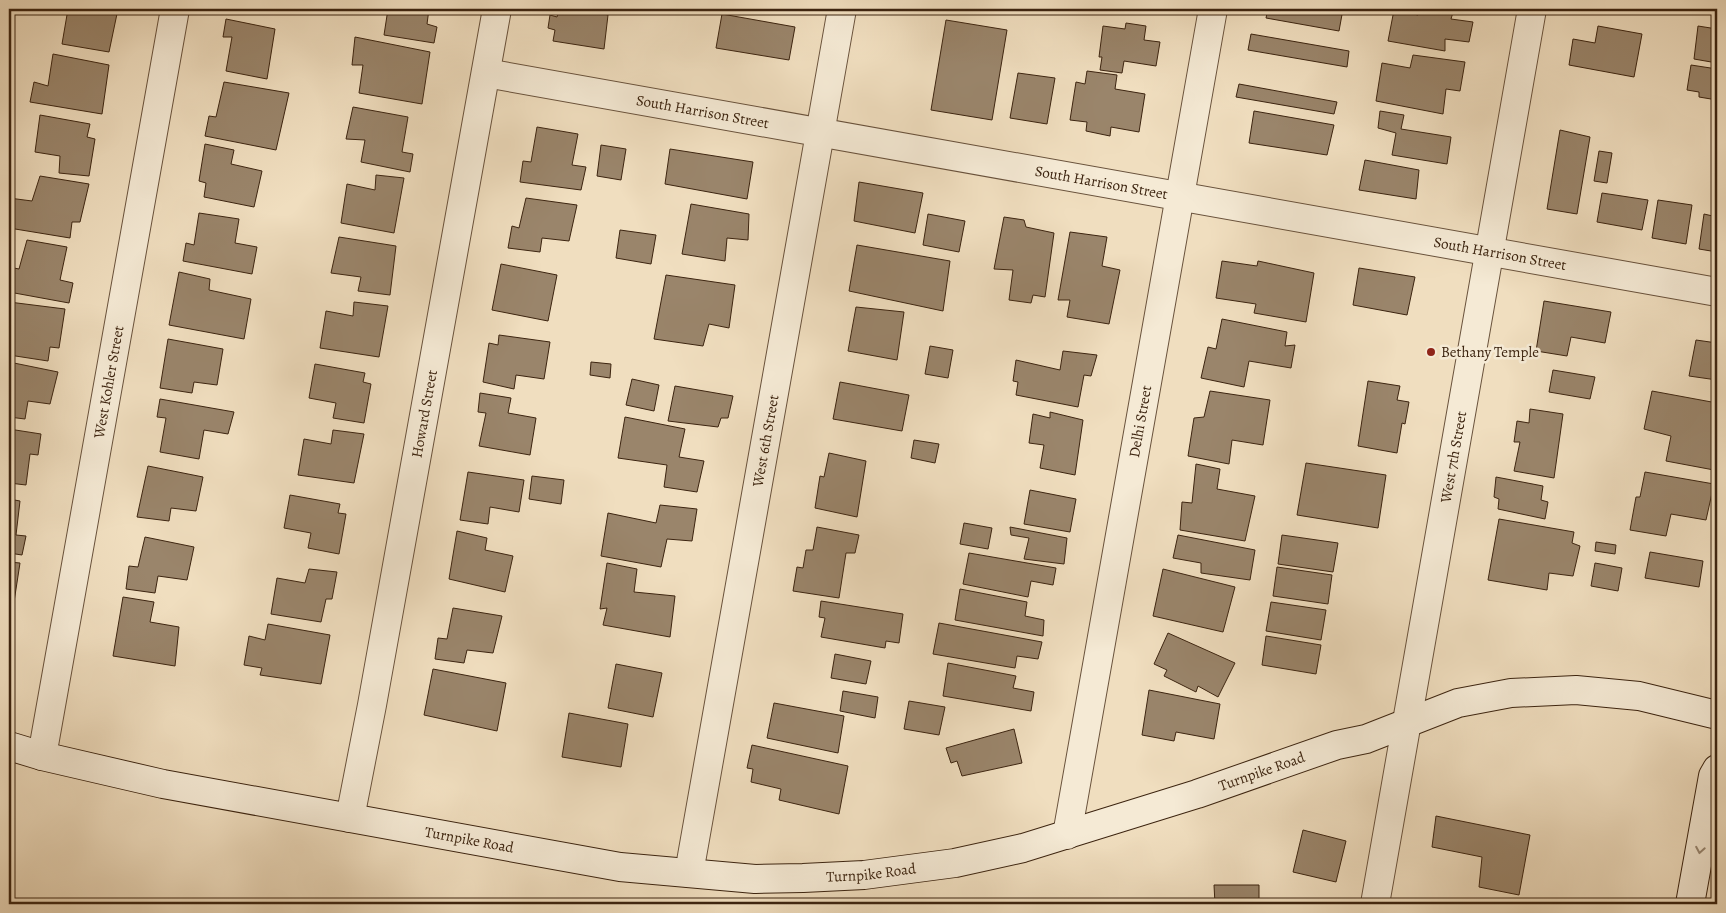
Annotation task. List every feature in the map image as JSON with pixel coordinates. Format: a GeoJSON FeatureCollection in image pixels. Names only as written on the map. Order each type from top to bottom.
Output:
{"type":"FeatureCollection","features":[{"type":"Feature","properties":{"kind":"street","name":"West Kohler Street"},"geometry":{"type":"LineString","coordinates":[[42,756],[175,9]]}},
{"type":"Feature","properties":{"kind":"street","name":"Howard Street"},"geometry":{"type":"LineString","coordinates":[[350,818],[497,9]]}},
{"type":"Feature","properties":{"kind":"street","name":"West 6th Street"},"geometry":{"type":"LineString","coordinates":[[689,873],[842,9]]}},
{"type":"Feature","properties":{"kind":"street","name":"Delhi Street"},"geometry":{"type":"LineString","coordinates":[[1068,834],[1213,9]]}},
{"type":"Feature","properties":{"kind":"street","name":"West 7th Street"},"geometry":{"type":"LineString","coordinates":[[1375,904],[1532,9]]}},
{"type":"Feature","properties":{"kind":"street","name":"South Harrison Street"},"geometry":{"type":"LineString","coordinates":[[486,73],[1717,292]]}},
{"type":"Feature","properties":{"kind":"street","name":"Turnpike Road"},"geometry":{"type":"LineString","coordinates":[[9,746],[42,756],[163,784],[620,867],[755,879],[864,875],[955,863],[1023,848],[1197,794],[1337,745],[1366,739],[1458,703],[1511,693],[1576,690],[1639,696],[1717,715]]}},
{"type":"Feature","properties":{"kind":"street"},"geometry":{"type":"LineString","coordinates":[[1690,904],[1713,776],[1717,769]]}},
{"type":"Feature","properties":{"kind":"building"},"geometry":{"type":"Polygon","coordinates":[[[68,9],[118,9],[109,52],[62,44],[68,9]]]}},
{"type":"Feature","properties":{"kind":"building"},"geometry":{"type":"Polygon","coordinates":[[[227,9],[260,9],[259,14],[227,9]]]}},
{"type":"Feature","properties":{"kind":"building"},"geometry":{"type":"Polygon","coordinates":[[[388,9],[429,9],[427,24],[437,27],[434,43],[384,35],[388,9]]]}},
{"type":"Feature","properties":{"kind":"building"},"geometry":{"type":"Polygon","coordinates":[[[559,9],[583,9],[608,15],[604,49],[553,41],[555,30],[548,28],[550,15],[557,17],[559,9]]]}},
{"type":"Feature","properties":{"kind":"building"},"geometry":{"type":"Polygon","coordinates":[[[1268,9],[1343,9],[1339,31],[1266,18],[1268,9]]]}},
{"type":"Feature","properties":{"kind":"building"},"geometry":{"type":"Polygon","coordinates":[[[1419,9],[1454,9],[1451,19],[1473,22],[1469,42],[1445,39],[1445,51],[1388,41],[1394,10],[1418,15],[1419,9]]]}},
{"type":"Feature","properties":{"kind":"building"},"geometry":{"type":"Polygon","coordinates":[[[722,14],[795,27],[789,60],[716,48],[722,14]]]}},
{"type":"Feature","properties":{"kind":"building"},"geometry":{"type":"Polygon","coordinates":[[[226,19],[275,29],[267,79],[226,71],[232,37],[223,37],[226,19]]]}},
{"type":"Feature","properties":{"kind":"building"},"geometry":{"type":"Polygon","coordinates":[[[946,20],[1007,30],[992,120],[931,110],[946,20]]]}},
{"type":"Feature","properties":{"kind":"building"},"geometry":{"type":"Polygon","coordinates":[[[1126,23],[1146,26],[1144,40],[1160,42],[1156,66],[1124,61],[1122,73],[1100,70],[1102,57],[1099,57],[1103,26],[1125,29],[1126,23]]]}},
{"type":"Feature","properties":{"kind":"building"},"geometry":{"type":"Polygon","coordinates":[[[1598,26],[1642,34],[1634,77],[1569,65],[1573,39],[1595,43],[1598,26]]]}},
{"type":"Feature","properties":{"kind":"building"},"geometry":{"type":"Polygon","coordinates":[[[1698,26],[1717,29],[1717,63],[1694,59],[1698,26]]]}},
{"type":"Feature","properties":{"kind":"building"},"geometry":{"type":"Polygon","coordinates":[[[1251,34],[1349,51],[1347,67],[1248,50],[1251,34]]]}},
{"type":"Feature","properties":{"kind":"building"},"geometry":{"type":"Polygon","coordinates":[[[355,37],[430,52],[422,104],[359,93],[363,65],[352,65],[355,37]]]}},
{"type":"Feature","properties":{"kind":"building"},"geometry":{"type":"Polygon","coordinates":[[[53,54],[109,65],[102,114],[30,102],[34,82],[48,86],[53,54]]]}},
{"type":"Feature","properties":{"kind":"building"},"geometry":{"type":"Polygon","coordinates":[[[1413,55],[1465,62],[1460,91],[1446,89],[1443,114],[1376,101],[1382,63],[1410,68],[1413,55]]]}},
{"type":"Feature","properties":{"kind":"building"},"geometry":{"type":"Polygon","coordinates":[[[1691,65],[1717,69],[1717,100],[1699,97],[1699,92],[1687,90],[1691,65]]]}},
{"type":"Feature","properties":{"kind":"building"},"geometry":{"type":"Polygon","coordinates":[[[1087,71],[1117,75],[1115,89],[1145,94],[1139,132],[1111,127],[1110,136],[1086,131],[1087,122],[1070,120],[1076,82],[1085,84],[1087,71]]]}},
{"type":"Feature","properties":{"kind":"building"},"geometry":{"type":"Polygon","coordinates":[[[1018,73],[1055,78],[1047,124],[1010,118],[1018,73]]]}},
{"type":"Feature","properties":{"kind":"building"},"geometry":{"type":"Polygon","coordinates":[[[224,82],[289,93],[276,150],[205,136],[209,116],[216,117],[224,82]]]}},
{"type":"Feature","properties":{"kind":"building"},"geometry":{"type":"Polygon","coordinates":[[[1239,84],[1337,102],[1334,114],[1236,97],[1239,84]]]}},
{"type":"Feature","properties":{"kind":"building"},"geometry":{"type":"Polygon","coordinates":[[[353,107],[408,117],[402,152],[413,154],[410,172],[361,162],[365,140],[346,139],[353,107]]]}},
{"type":"Feature","properties":{"kind":"building"},"geometry":{"type":"Polygon","coordinates":[[[1254,111],[1334,125],[1327,155],[1249,143],[1254,111]]]}},
{"type":"Feature","properties":{"kind":"building"},"geometry":{"type":"Polygon","coordinates":[[[1380,111],[1404,115],[1401,129],[1451,137],[1447,164],[1392,155],[1396,133],[1378,128],[1380,111]]]}},
{"type":"Feature","properties":{"kind":"building"},"geometry":{"type":"Polygon","coordinates":[[[40,115],[90,124],[87,137],[95,139],[89,176],[59,173],[60,156],[35,152],[40,115]]]}},
{"type":"Feature","properties":{"kind":"building"},"geometry":{"type":"Polygon","coordinates":[[[537,127],[578,134],[572,165],[586,167],[581,190],[520,182],[523,161],[531,162],[537,127]]]}},
{"type":"Feature","properties":{"kind":"building"},"geometry":{"type":"Polygon","coordinates":[[[1560,130],[1590,137],[1577,214],[1547,209],[1560,130]]]}},
{"type":"Feature","properties":{"kind":"building"},"geometry":{"type":"Polygon","coordinates":[[[205,144],[234,150],[231,164],[262,171],[254,207],[204,197],[206,183],[199,181],[205,144]]]}},
{"type":"Feature","properties":{"kind":"building"},"geometry":{"type":"Polygon","coordinates":[[[601,145],[626,149],[621,180],[597,176],[601,145]]]}},
{"type":"Feature","properties":{"kind":"building"},"geometry":{"type":"Polygon","coordinates":[[[670,149],[753,162],[747,199],[665,184],[670,149]]]}},
{"type":"Feature","properties":{"kind":"building"},"geometry":{"type":"Polygon","coordinates":[[[1599,151],[1612,153],[1607,183],[1594,181],[1599,151]]]}},
{"type":"Feature","properties":{"kind":"building"},"geometry":{"type":"Polygon","coordinates":[[[1365,160],[1419,170],[1416,199],[1359,190],[1365,160]]]}},
{"type":"Feature","properties":{"kind":"building"},"geometry":{"type":"Polygon","coordinates":[[[376,175],[404,178],[394,233],[341,223],[347,184],[375,190],[376,175]]]}},
{"type":"Feature","properties":{"kind":"building"},"geometry":{"type":"Polygon","coordinates":[[[40,176],[89,184],[80,222],[72,222],[70,238],[9,228],[9,198],[32,201],[40,176]]]}},
{"type":"Feature","properties":{"kind":"building"},"geometry":{"type":"Polygon","coordinates":[[[859,182],[923,193],[915,233],[854,221],[859,182]]]}},
{"type":"Feature","properties":{"kind":"building"},"geometry":{"type":"Polygon","coordinates":[[[1602,193],[1648,200],[1642,230],[1597,222],[1602,193]]]}},
{"type":"Feature","properties":{"kind":"building"},"geometry":{"type":"Polygon","coordinates":[[[526,198],[577,205],[569,241],[542,238],[540,252],[508,248],[512,226],[519,228],[526,198]]]}},
{"type":"Feature","properties":{"kind":"building"},"geometry":{"type":"Polygon","coordinates":[[[1658,200],[1692,205],[1686,244],[1652,238],[1658,200]]]}},
{"type":"Feature","properties":{"kind":"building"},"geometry":{"type":"Polygon","coordinates":[[[691,204],[749,214],[748,240],[727,238],[725,261],[682,254],[691,204]]]}},
{"type":"Feature","properties":{"kind":"building"},"geometry":{"type":"Polygon","coordinates":[[[199,213],[239,219],[235,243],[257,247],[252,274],[183,261],[186,243],[194,245],[199,213]]]}},
{"type":"Feature","properties":{"kind":"building"},"geometry":{"type":"Polygon","coordinates":[[[928,214],[965,221],[959,252],[923,245],[928,214]]]}},
{"type":"Feature","properties":{"kind":"building"},"geometry":{"type":"Polygon","coordinates":[[[1704,214],[1717,217],[1717,252],[1699,249],[1704,214]]]}},
{"type":"Feature","properties":{"kind":"building"},"geometry":{"type":"Polygon","coordinates":[[[1004,217],[1024,220],[1026,227],[1054,233],[1045,297],[1033,295],[1031,303],[1009,300],[1013,270],[994,269],[1004,217]]]}},
{"type":"Feature","properties":{"kind":"building"},"geometry":{"type":"Polygon","coordinates":[[[620,230],[656,235],[651,264],[616,258],[620,230]]]}},
{"type":"Feature","properties":{"kind":"building"},"geometry":{"type":"Polygon","coordinates":[[[1070,232],[1107,237],[1102,266],[1120,270],[1109,324],[1067,317],[1070,300],[1058,300],[1070,232]]]}},
{"type":"Feature","properties":{"kind":"building"},"geometry":{"type":"Polygon","coordinates":[[[339,237],[396,246],[390,295],[358,291],[361,277],[331,273],[339,237]]]}},
{"type":"Feature","properties":{"kind":"building"},"geometry":{"type":"Polygon","coordinates":[[[27,240],[67,247],[60,280],[73,283],[69,303],[9,292],[9,267],[19,269],[27,240]]]}},
{"type":"Feature","properties":{"kind":"building"},"geometry":{"type":"Polygon","coordinates":[[[857,245],[950,261],[943,311],[849,291],[857,245]]]}},
{"type":"Feature","properties":{"kind":"building"},"geometry":{"type":"Polygon","coordinates":[[[1222,261],[1257,266],[1258,261],[1314,273],[1306,322],[1254,313],[1256,304],[1216,298],[1222,261]]]}},
{"type":"Feature","properties":{"kind":"building"},"geometry":{"type":"Polygon","coordinates":[[[501,264],[557,275],[548,321],[492,310],[501,264]]]}},
{"type":"Feature","properties":{"kind":"building"},"geometry":{"type":"Polygon","coordinates":[[[1359,268],[1415,277],[1407,315],[1353,305],[1359,268]]]}},
{"type":"Feature","properties":{"kind":"building"},"geometry":{"type":"Polygon","coordinates":[[[179,272],[210,279],[209,290],[251,299],[244,339],[169,325],[179,272]]]}},
{"type":"Feature","properties":{"kind":"building"},"geometry":{"type":"Polygon","coordinates":[[[666,275],[735,285],[729,328],[709,324],[703,346],[654,339],[666,275]]]}},
{"type":"Feature","properties":{"kind":"building"},"geometry":{"type":"Polygon","coordinates":[[[1544,301],[1611,312],[1605,343],[1571,337],[1567,356],[1536,351],[1544,301]]]}},
{"type":"Feature","properties":{"kind":"building"},"geometry":{"type":"Polygon","coordinates":[[[9,302],[65,309],[59,348],[50,347],[48,361],[9,355],[9,302]]]}},
{"type":"Feature","properties":{"kind":"building"},"geometry":{"type":"Polygon","coordinates":[[[354,302],[388,306],[379,357],[320,348],[326,311],[353,316],[354,302]]]}},
{"type":"Feature","properties":{"kind":"building"},"geometry":{"type":"Polygon","coordinates":[[[856,307],[904,312],[897,360],[848,351],[856,307]]]}},
{"type":"Feature","properties":{"kind":"building"},"geometry":{"type":"Polygon","coordinates":[[[1222,319],[1287,332],[1285,346],[1295,345],[1291,368],[1249,361],[1244,387],[1201,378],[1208,347],[1216,349],[1222,319]]]}},
{"type":"Feature","properties":{"kind":"building"},"geometry":{"type":"Polygon","coordinates":[[[499,335],[550,342],[544,379],[516,375],[514,389],[483,382],[489,343],[498,345],[499,335]]]}},
{"type":"Feature","properties":{"kind":"building"},"geometry":{"type":"Polygon","coordinates":[[[168,339],[223,349],[217,385],[194,382],[192,393],[160,388],[168,339]]]}},
{"type":"Feature","properties":{"kind":"building"},"geometry":{"type":"Polygon","coordinates":[[[1696,340],[1717,343],[1717,380],[1689,376],[1696,340]]]}},
{"type":"Feature","properties":{"kind":"building"},"geometry":{"type":"Polygon","coordinates":[[[930,346],[953,350],[948,378],[925,374],[930,346]]]}},
{"type":"Feature","properties":{"kind":"building"},"geometry":{"type":"Polygon","coordinates":[[[1063,351],[1097,355],[1091,376],[1084,375],[1078,407],[1016,395],[1018,382],[1013,381],[1016,360],[1060,370],[1063,351]]]}},
{"type":"Feature","properties":{"kind":"building"},"geometry":{"type":"Polygon","coordinates":[[[9,362],[58,372],[50,404],[28,401],[25,419],[9,417],[9,362]]]}},
{"type":"Feature","properties":{"kind":"building"},"geometry":{"type":"Polygon","coordinates":[[[591,362],[611,364],[610,378],[590,375],[591,362]]]}},
{"type":"Feature","properties":{"kind":"building"},"geometry":{"type":"Polygon","coordinates":[[[315,364],[365,373],[363,382],[371,384],[364,423],[333,418],[336,403],[309,398],[315,364]]]}},
{"type":"Feature","properties":{"kind":"building"},"geometry":{"type":"Polygon","coordinates":[[[1553,370],[1595,377],[1590,399],[1549,392],[1553,370]]]}},
{"type":"Feature","properties":{"kind":"building"},"geometry":{"type":"Polygon","coordinates":[[[632,379],[659,385],[654,411],[626,405],[632,379]]]}},
{"type":"Feature","properties":{"kind":"building"},"geometry":{"type":"Polygon","coordinates":[[[1368,381],[1400,386],[1397,400],[1409,402],[1405,424],[1402,423],[1397,453],[1358,446],[1368,381]]]}},
{"type":"Feature","properties":{"kind":"building"},"geometry":{"type":"Polygon","coordinates":[[[840,382],[909,395],[902,431],[833,419],[840,382]]]}},
{"type":"Feature","properties":{"kind":"building"},"geometry":{"type":"Polygon","coordinates":[[[675,386],[733,396],[728,418],[721,418],[718,427],[668,421],[675,386]]]}},
{"type":"Feature","properties":{"kind":"building"},"geometry":{"type":"Polygon","coordinates":[[[1210,391],[1270,400],[1263,445],[1232,440],[1229,464],[1188,456],[1194,418],[1204,417],[1210,391]]]}},
{"type":"Feature","properties":{"kind":"building"},"geometry":{"type":"Polygon","coordinates":[[[1652,391],[1717,403],[1717,453],[1714,470],[1666,461],[1671,436],[1644,429],[1652,391]]]}},
{"type":"Feature","properties":{"kind":"building"},"geometry":{"type":"Polygon","coordinates":[[[480,393],[511,398],[508,413],[536,418],[530,455],[479,446],[486,413],[478,412],[480,393]]]}},
{"type":"Feature","properties":{"kind":"building"},"geometry":{"type":"Polygon","coordinates":[[[160,399],[234,412],[228,434],[204,430],[199,459],[160,452],[166,418],[157,417],[160,399]]]}},
{"type":"Feature","properties":{"kind":"building"},"geometry":{"type":"Polygon","coordinates":[[[1530,409],[1563,414],[1554,478],[1514,471],[1520,442],[1514,442],[1517,421],[1529,423],[1530,409]]]}},
{"type":"Feature","properties":{"kind":"building"},"geometry":{"type":"Polygon","coordinates":[[[1050,412],[1083,420],[1075,475],[1040,468],[1044,445],[1029,443],[1033,414],[1050,418],[1050,412]]]}},
{"type":"Feature","properties":{"kind":"building"},"geometry":{"type":"Polygon","coordinates":[[[625,417],[685,429],[679,457],[704,461],[697,492],[664,487],[667,465],[618,458],[625,417]]]}},
{"type":"Feature","properties":{"kind":"building"},"geometry":{"type":"Polygon","coordinates":[[[9,429],[41,434],[38,455],[30,454],[26,485],[9,483],[9,429]]]}},
{"type":"Feature","properties":{"kind":"building"},"geometry":{"type":"Polygon","coordinates":[[[333,430],[364,434],[354,483],[298,475],[304,439],[331,444],[333,430]]]}},
{"type":"Feature","properties":{"kind":"building"},"geometry":{"type":"Polygon","coordinates":[[[914,440],[939,444],[935,463],[911,458],[914,440]]]}},
{"type":"Feature","properties":{"kind":"building"},"geometry":{"type":"Polygon","coordinates":[[[829,453],[866,461],[857,517],[815,508],[820,476],[824,477],[829,453]]]}},
{"type":"Feature","properties":{"kind":"building"},"geometry":{"type":"Polygon","coordinates":[[[1306,463],[1386,475],[1378,528],[1297,515],[1306,463]]]}},
{"type":"Feature","properties":{"kind":"building"},"geometry":{"type":"Polygon","coordinates":[[[1196,464],[1220,469],[1217,489],[1255,496],[1245,541],[1180,530],[1182,502],[1192,503],[1196,464]]]}},
{"type":"Feature","properties":{"kind":"building"},"geometry":{"type":"Polygon","coordinates":[[[148,466],[203,477],[196,511],[171,508],[169,521],[137,517],[148,466]]]}},
{"type":"Feature","properties":{"kind":"building"},"geometry":{"type":"Polygon","coordinates":[[[468,472],[524,480],[519,512],[490,507],[488,524],[460,520],[468,472]]]}},
{"type":"Feature","properties":{"kind":"building"},"geometry":{"type":"Polygon","coordinates":[[[1645,472],[1714,484],[1706,520],[1671,514],[1666,536],[1630,530],[1636,497],[1640,497],[1645,472]]]}},
{"type":"Feature","properties":{"kind":"building"},"geometry":{"type":"Polygon","coordinates":[[[532,476],[564,480],[561,504],[529,499],[532,476]]]}},
{"type":"Feature","properties":{"kind":"building"},"geometry":{"type":"Polygon","coordinates":[[[1496,477],[1543,486],[1541,500],[1548,502],[1545,519],[1498,509],[1499,499],[1494,497],[1496,477]]]}},
{"type":"Feature","properties":{"kind":"building"},"geometry":{"type":"Polygon","coordinates":[[[1030,490],[1076,499],[1070,532],[1024,524],[1030,490]]]}},
{"type":"Feature","properties":{"kind":"building"},"geometry":{"type":"Polygon","coordinates":[[[290,495],[340,504],[338,513],[346,514],[339,554],[308,548],[311,533],[284,528],[290,495]]]}},
{"type":"Feature","properties":{"kind":"building"},"geometry":{"type":"Polygon","coordinates":[[[9,499],[20,501],[16,535],[26,536],[22,555],[9,553],[9,499]]]}},
{"type":"Feature","properties":{"kind":"building"},"geometry":{"type":"Polygon","coordinates":[[[660,505],[697,509],[692,541],[667,539],[661,567],[601,556],[608,513],[656,523],[660,505]]]}},
{"type":"Feature","properties":{"kind":"building"},"geometry":{"type":"Polygon","coordinates":[[[1499,519],[1574,532],[1572,543],[1580,546],[1573,576],[1549,573],[1547,590],[1488,580],[1499,519]]]}},
{"type":"Feature","properties":{"kind":"building"},"geometry":{"type":"Polygon","coordinates":[[[964,523],[992,528],[988,549],[960,544],[964,523]]]}},
{"type":"Feature","properties":{"kind":"building"},"geometry":{"type":"Polygon","coordinates":[[[817,527],[859,535],[855,553],[846,553],[839,598],[793,591],[797,567],[803,568],[806,550],[813,550],[817,527]]]}},
{"type":"Feature","properties":{"kind":"building"},"geometry":{"type":"Polygon","coordinates":[[[1010,527],[1067,538],[1064,564],[1024,559],[1029,538],[1011,535],[1010,527]]]}},
{"type":"Feature","properties":{"kind":"building"},"geometry":{"type":"Polygon","coordinates":[[[457,531],[487,538],[485,550],[513,556],[505,592],[449,579],[457,531]]]}},
{"type":"Feature","properties":{"kind":"building"},"geometry":{"type":"Polygon","coordinates":[[[1178,535],[1255,550],[1250,580],[1201,573],[1201,563],[1173,558],[1178,535]]]}},
{"type":"Feature","properties":{"kind":"building"},"geometry":{"type":"Polygon","coordinates":[[[1282,535],[1338,543],[1333,572],[1278,564],[1282,535]]]}},
{"type":"Feature","properties":{"kind":"building"},"geometry":{"type":"Polygon","coordinates":[[[145,537],[194,547],[187,580],[158,576],[155,593],[126,589],[129,566],[138,567],[145,537]]]}},
{"type":"Feature","properties":{"kind":"building"},"geometry":{"type":"Polygon","coordinates":[[[1596,542],[1616,545],[1615,554],[1595,551],[1596,542]]]}},
{"type":"Feature","properties":{"kind":"building"},"geometry":{"type":"Polygon","coordinates":[[[1650,552],[1703,561],[1699,587],[1645,578],[1650,552]]]}},
{"type":"Feature","properties":{"kind":"building"},"geometry":{"type":"Polygon","coordinates":[[[969,553],[1056,568],[1053,585],[1031,581],[1028,597],[963,584],[969,553]]]}},
{"type":"Feature","properties":{"kind":"building"},"geometry":{"type":"Polygon","coordinates":[[[9,562],[20,563],[14,602],[9,601],[9,562]]]}},
{"type":"Feature","properties":{"kind":"building"},"geometry":{"type":"Polygon","coordinates":[[[607,563],[637,569],[634,592],[675,596],[670,637],[603,625],[607,608],[600,609],[607,563]]]}},
{"type":"Feature","properties":{"kind":"building"},"geometry":{"type":"Polygon","coordinates":[[[1595,563],[1622,568],[1618,591],[1591,586],[1595,563]]]}},
{"type":"Feature","properties":{"kind":"building"},"geometry":{"type":"Polygon","coordinates":[[[1277,567],[1332,575],[1328,604],[1273,596],[1277,567]]]}},
{"type":"Feature","properties":{"kind":"building"},"geometry":{"type":"Polygon","coordinates":[[[309,569],[337,572],[332,599],[326,599],[321,622],[271,614],[277,578],[305,583],[309,569]]]}},
{"type":"Feature","properties":{"kind":"building"},"geometry":{"type":"Polygon","coordinates":[[[1163,569],[1235,587],[1223,632],[1153,616],[1163,569]]]}},
{"type":"Feature","properties":{"kind":"building"},"geometry":{"type":"Polygon","coordinates":[[[960,589],[1027,602],[1025,616],[1044,620],[1043,636],[955,620],[960,589]]]}},
{"type":"Feature","properties":{"kind":"building"},"geometry":{"type":"Polygon","coordinates":[[[123,597],[154,602],[150,622],[179,627],[175,666],[113,656],[123,597]]]}},
{"type":"Feature","properties":{"kind":"building"},"geometry":{"type":"Polygon","coordinates":[[[821,601],[903,614],[899,643],[886,641],[885,648],[821,637],[825,618],[819,617],[821,601]]]}},
{"type":"Feature","properties":{"kind":"building"},"geometry":{"type":"Polygon","coordinates":[[[1271,602],[1326,610],[1321,640],[1266,631],[1271,602]]]}},
{"type":"Feature","properties":{"kind":"building"},"geometry":{"type":"Polygon","coordinates":[[[453,608],[502,616],[493,653],[467,650],[464,663],[435,659],[438,638],[447,639],[453,608]]]}},
{"type":"Feature","properties":{"kind":"building"},"geometry":{"type":"Polygon","coordinates":[[[939,623],[1042,642],[1038,659],[1017,656],[1015,668],[933,654],[939,623]]]}},
{"type":"Feature","properties":{"kind":"building"},"geometry":{"type":"Polygon","coordinates":[[[268,624],[330,635],[321,684],[260,675],[262,668],[244,665],[249,636],[265,640],[268,624]]]}},
{"type":"Feature","properties":{"kind":"building"},"geometry":{"type":"Polygon","coordinates":[[[1168,633],[1235,663],[1218,697],[1198,686],[1196,692],[1164,676],[1167,670],[1154,664],[1168,633]]]}},
{"type":"Feature","properties":{"kind":"building"},"geometry":{"type":"Polygon","coordinates":[[[1266,636],[1321,645],[1316,674],[1262,665],[1266,636]]]}},
{"type":"Feature","properties":{"kind":"building"},"geometry":{"type":"Polygon","coordinates":[[[835,654],[871,661],[866,684],[831,678],[835,654]]]}},
{"type":"Feature","properties":{"kind":"building"},"geometry":{"type":"Polygon","coordinates":[[[948,663],[1016,676],[1013,688],[1034,692],[1031,711],[943,696],[948,663]]]}},
{"type":"Feature","properties":{"kind":"building"},"geometry":{"type":"Polygon","coordinates":[[[616,664],[662,673],[653,717],[608,708],[616,664]]]}},
{"type":"Feature","properties":{"kind":"building"},"geometry":{"type":"Polygon","coordinates":[[[433,669],[506,683],[497,731],[424,715],[433,669]]]}},
{"type":"Feature","properties":{"kind":"building"},"geometry":{"type":"Polygon","coordinates":[[[1149,690],[1220,704],[1214,739],[1176,732],[1174,741],[1142,735],[1149,690]]]}},
{"type":"Feature","properties":{"kind":"building"},"geometry":{"type":"Polygon","coordinates":[[[843,691],[878,697],[875,718],[840,711],[843,691]]]}},
{"type":"Feature","properties":{"kind":"building"},"geometry":{"type":"Polygon","coordinates":[[[909,701],[945,707],[939,735],[904,729],[909,701]]]}},
{"type":"Feature","properties":{"kind":"building"},"geometry":{"type":"Polygon","coordinates":[[[774,703],[844,716],[838,753],[767,738],[774,703]]]}},
{"type":"Feature","properties":{"kind":"building"},"geometry":{"type":"Polygon","coordinates":[[[569,713],[628,724],[621,767],[562,757],[569,713]]]}},
{"type":"Feature","properties":{"kind":"building"},"geometry":{"type":"Polygon","coordinates":[[[1014,729],[1022,763],[962,776],[957,761],[951,763],[946,748],[1014,729]]]}},
{"type":"Feature","properties":{"kind":"building"},"geometry":{"type":"Polygon","coordinates":[[[752,745],[848,766],[839,814],[779,800],[781,789],[751,782],[753,769],[747,768],[752,745]]]}},
{"type":"Feature","properties":{"kind":"building"},"geometry":{"type":"Polygon","coordinates":[[[1436,816],[1530,835],[1519,895],[1479,887],[1482,857],[1432,847],[1436,816]]]}},
{"type":"Feature","properties":{"kind":"building"},"geometry":{"type":"Polygon","coordinates":[[[1303,830],[1346,841],[1336,882],[1293,872],[1303,830]]]}},
{"type":"Feature","properties":{"kind":"building"},"geometry":{"type":"Polygon","coordinates":[[[1214,885],[1259,885],[1259,904],[1215,904],[1214,885]]]}},
{"type":"Feature","properties":{"kind":"place","name":"Bethany Temple"},"geometry":{"type":"Point","coordinates":[1431,352]}}]}
